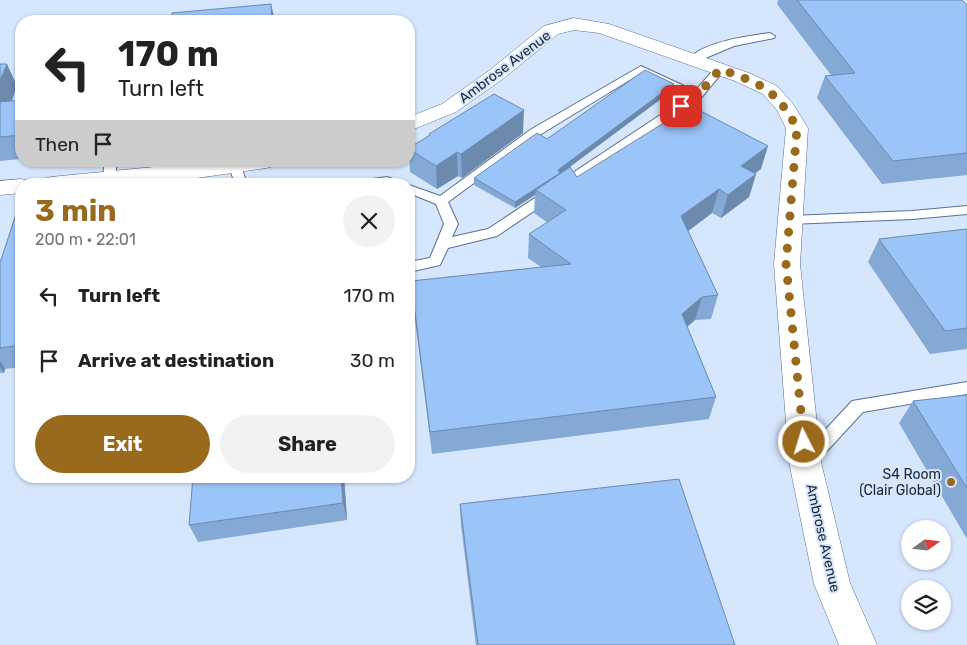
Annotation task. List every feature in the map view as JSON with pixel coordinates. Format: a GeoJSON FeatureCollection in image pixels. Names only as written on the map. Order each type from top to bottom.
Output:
{"type":"FeatureCollection","features":[{"type":"Feature","properties":{"kind":"street","name":"Ambrose Avenue"},"geometry":{"type":"LineString","coordinates":[[415,122],[449,108],[497,74],[551,30],[574,24],[602,28],[720,69],[770,90],[786,108],[797,128],[786,264],[806,462],[832,584],[858,645]]}},
{"type":"Feature","properties":{"kind":"street"},"geometry":{"type":"LineString","coordinates":[[86,178],[110,174],[238,175],[254,167]]}},
{"type":"Feature","properties":{"kind":"street"},"geometry":{"type":"LineString","coordinates":[[0,188],[15,187]]}},
{"type":"Feature","properties":{"kind":"lane"},"geometry":{"type":"LineString","coordinates":[[692,60],[724,44],[770,36]]}},
{"type":"Feature","properties":{"kind":"lane"},"geometry":{"type":"LineString","coordinates":[[441,201],[534,133],[641,69],[697,96]]}},
{"type":"Feature","properties":{"kind":"lane"},"geometry":{"type":"LineString","coordinates":[[442,244],[492,233],[697,96],[720,69]]}},
{"type":"Feature","properties":{"kind":"lane"},"geometry":{"type":"LineString","coordinates":[[415,191],[441,201],[451,224],[435,262],[415,266]]}},
{"type":"Feature","properties":{"kind":"lane"},"geometry":{"type":"LineString","coordinates":[[790,220],[912,215],[967,210]]}},
{"type":"Feature","properties":{"kind":"lane"},"geometry":{"type":"LineString","coordinates":[[806,462],[858,406],[967,388]]}},
{"type":"Feature","properties":{"kind":"building"},"geometry":{"type":"Polygon","coordinates":[[[797,0],[962,0],[967,5],[967,153],[893,161],[825,76],[855,73],[797,0]]]}},
{"type":"Feature","properties":{"kind":"building"},"geometry":{"type":"Polygon","coordinates":[[[271,4],[272,15],[172,15],[172,13],[271,4]]]}},
{"type":"Feature","properties":{"kind":"building"},"geometry":{"type":"Polygon","coordinates":[[[0,64],[7,64],[0,80],[0,64]]]}},
{"type":"Feature","properties":{"kind":"building"},"geometry":{"type":"Polygon","coordinates":[[[645,70],[674,84],[558,170],[560,173],[515,202],[474,178],[537,133],[547,139],[645,70]]]}},
{"type":"Feature","properties":{"kind":"building"},"geometry":{"type":"Polygon","coordinates":[[[494,94],[524,110],[461,154],[457,152],[436,166],[415,153],[415,144],[494,94]]]}},
{"type":"Feature","properties":{"kind":"building"},"geometry":{"type":"Polygon","coordinates":[[[15,101],[15,136],[0,137],[0,102],[15,101]]]}},
{"type":"Feature","properties":{"kind":"building"},"geometry":{"type":"Polygon","coordinates":[[[691,106],[768,146],[741,166],[756,174],[728,195],[719,189],[681,216],[718,295],[702,297],[682,314],[716,397],[430,432],[415,313],[415,281],[571,264],[529,234],[566,210],[536,190],[570,167],[577,177],[691,106]]]}},
{"type":"Feature","properties":{"kind":"building"},"geometry":{"type":"Polygon","coordinates":[[[15,217],[15,346],[0,348],[0,260],[15,217]]]}},
{"type":"Feature","properties":{"kind":"building"},"geometry":{"type":"Polygon","coordinates":[[[967,229],[967,328],[945,331],[879,239],[967,229]]]}},
{"type":"Feature","properties":{"kind":"building"},"geometry":{"type":"Polygon","coordinates":[[[967,395],[967,488],[913,401],[967,395]]]}},
{"type":"Feature","properties":{"kind":"building"},"geometry":{"type":"Polygon","coordinates":[[[679,479],[735,645],[478,645],[460,504],[679,479]]]}},
{"type":"Feature","properties":{"kind":"building"},"geometry":{"type":"Polygon","coordinates":[[[192,483],[342,483],[343,503],[189,525],[192,483]]]}},
{"type":"Feature","properties":{"kind":"place","name":"S4 Room (Clair Global)"},"geometry":{"type":"Point","coordinates":[951,482]}},
{"type":"Feature","properties":{"kind":"route"},"geometry":{"type":"LineString","coordinates":[[681,106],[697,96],[720,69],[770,90],[786,108],[797,128],[786,264],[804,442]]}}]}
